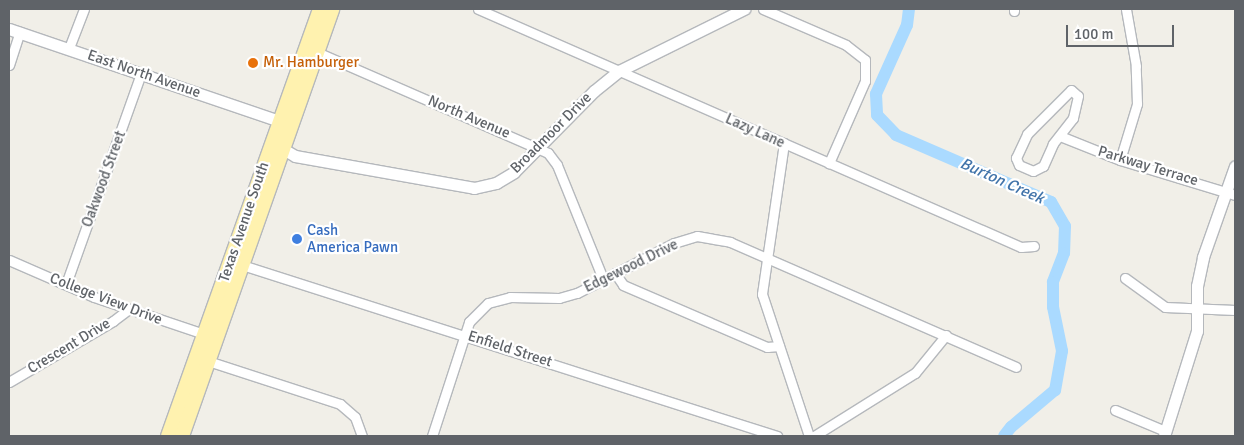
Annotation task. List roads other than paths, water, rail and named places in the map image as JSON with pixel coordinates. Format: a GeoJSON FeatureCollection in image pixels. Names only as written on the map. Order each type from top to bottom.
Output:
{"type":"FeatureCollection","features":[{"type":"Feature","properties":{"kind":"main road","name":"Texas Avenue South"},"geometry":{"type":"LineString","coordinates":[[168,436],[320,9]]}},
{"type":"Feature","properties":{"kind":"main road","name":"Texas Avenue South"},"geometry":{"type":"LineString","coordinates":[[182,436],[332,9]]}},
{"type":"Feature","properties":{"kind":"main road"},"geometry":{"type":"LineString","coordinates":[[175,436],[191,392],[188,381]]}},
{"type":"Feature","properties":{"kind":"street"},"geometry":{"type":"LineString","coordinates":[[69,48],[84,9]]}},
{"type":"Feature","properties":{"kind":"street","name":"Lazy Lane"},"geometry":{"type":"LineString","coordinates":[[478,9],[1021,247],[1034,246]]}},
{"type":"Feature","properties":{"kind":"street","name":"Broadmoor Drive"},"geometry":{"type":"LineString","coordinates":[[283,149],[296,156],[333,164],[467,188],[489,185],[508,176],[540,148],[594,91],[619,71],[744,9]]}},
{"type":"Feature","properties":{"kind":"street"},"geometry":{"type":"LineString","coordinates":[[764,9],[846,45],[865,60],[865,82],[829,163]]}},
{"type":"Feature","properties":{"kind":"street"},"geometry":{"type":"LineString","coordinates":[[1120,160],[1138,104],[1136,66],[1126,9]]}},
{"type":"Feature","properties":{"kind":"street"},"geometry":{"type":"LineString","coordinates":[[9,66],[14,30]]}},
{"type":"Feature","properties":{"kind":"street","name":"East North Avenue"},"geometry":{"type":"LineString","coordinates":[[14,30],[280,121]]}},
{"type":"Feature","properties":{"kind":"street","name":"North Avenue"},"geometry":{"type":"LineString","coordinates":[[317,52],[548,153],[556,166],[603,279]]}},
{"type":"Feature","properties":{"kind":"street","name":"Oakwood Street"},"geometry":{"type":"LineString","coordinates":[[66,284],[141,73]]}},
{"type":"Feature","properties":{"kind":"street"},"geometry":{"type":"LineString","coordinates":[[1071,90],[1078,96],[1076,108],[1060,136],[1039,170],[1033,171],[1016,162],[1027,134],[1071,90]]}},
{"type":"Feature","properties":{"kind":"street"},"geometry":{"type":"LineString","coordinates":[[280,121],[283,149]]}},
{"type":"Feature","properties":{"kind":"street","name":"Parkway Terrace"},"geometry":{"type":"LineString","coordinates":[[1060,136],[1120,160],[1231,193]]}},
{"type":"Feature","properties":{"kind":"street"},"geometry":{"type":"LineString","coordinates":[[784,143],[762,294],[809,436]]}},
{"type":"Feature","properties":{"kind":"street"},"geometry":{"type":"LineString","coordinates":[[1115,410],[1164,434],[1197,331],[1197,286],[1203,257],[1231,193],[1235,166]]}},
{"type":"Feature","properties":{"kind":"street","name":"Edgewood Drive"},"geometry":{"type":"LineString","coordinates":[[432,436],[465,334],[477,312],[488,303],[510,297],[559,298],[603,279],[674,243],[697,236],[720,238],[1016,367]]}},
{"type":"Feature","properties":{"kind":"street","name":"College View Drive"},"geometry":{"type":"LineString","coordinates":[[9,260],[129,308],[204,334]]}},
{"type":"Feature","properties":{"kind":"street","name":"Enfield Street"},"geometry":{"type":"LineString","coordinates":[[242,265],[465,334],[777,436]]}},
{"type":"Feature","properties":{"kind":"street"},"geometry":{"type":"LineString","coordinates":[[615,273],[624,284],[767,346],[779,346]]}},
{"type":"Feature","properties":{"kind":"street"},"geometry":{"type":"LineString","coordinates":[[1125,278],[1165,307],[1235,310]]}},
{"type":"Feature","properties":{"kind":"street","name":"Crescent Drive"},"geometry":{"type":"LineString","coordinates":[[9,382],[113,321],[129,308]]}},
{"type":"Feature","properties":{"kind":"street"},"geometry":{"type":"LineString","coordinates":[[814,436],[915,373],[946,335]]}},
{"type":"Feature","properties":{"kind":"street"},"geometry":{"type":"LineString","coordinates":[[208,362],[340,404],[355,418],[362,436]]}},
{"type":"Feature","properties":{"kind":"waterway","name":"Burton Creek"},"geometry":{"type":"LineString","coordinates":[[909,9],[907,25],[876,94],[877,115],[896,135],[1051,202],[1065,226],[1064,253],[1053,282],[1053,307],[1062,351],[1055,390],[1011,427],[1004,436]]}},
{"type":"Feature","properties":{"kind":"place","name":"Mr. Hamburger"},"geometry":{"type":"Point","coordinates":[253,63]}},
{"type":"Feature","properties":{"kind":"place","name":"Cash America Pawn"},"geometry":{"type":"Point","coordinates":[297,239]}}]}
